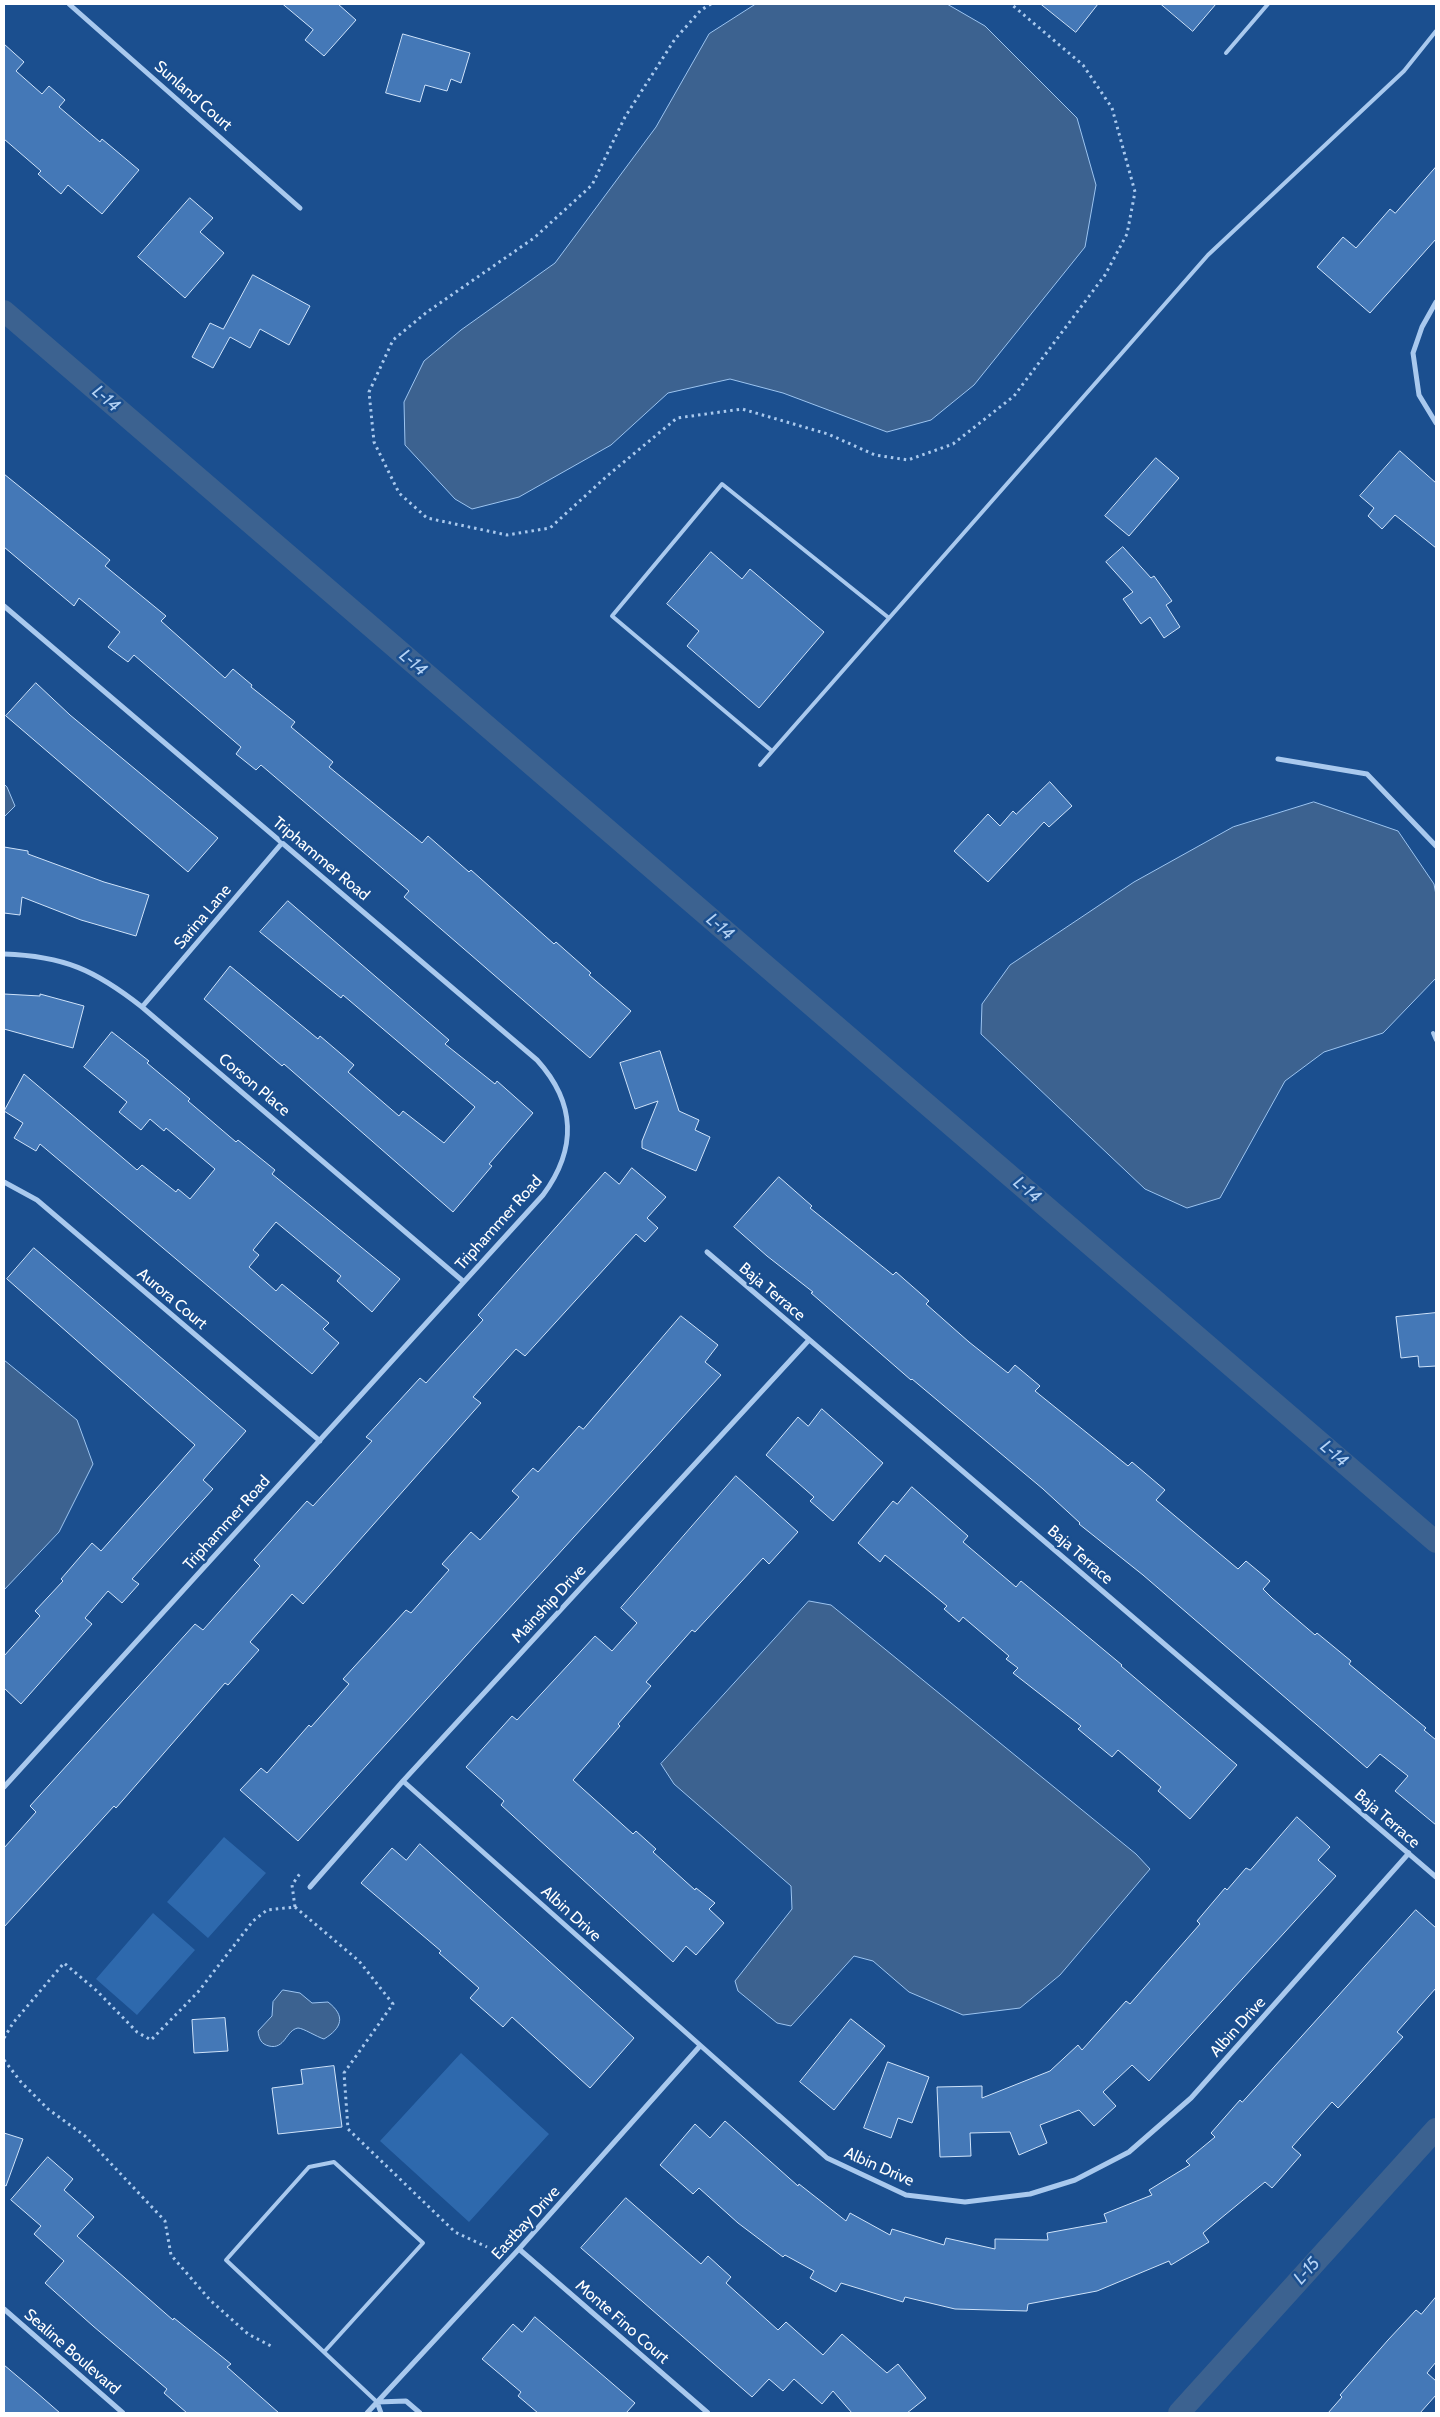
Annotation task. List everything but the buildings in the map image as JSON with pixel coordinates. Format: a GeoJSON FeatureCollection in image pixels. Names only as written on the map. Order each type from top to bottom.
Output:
{"type":"FeatureCollection","features":[{"type":"Feature","properties":{"kind":"street","name":"Sunland Court"},"geometry":{"type":"LineString","coordinates":[[69,4],[300,208]]}},
{"type":"Feature","properties":{"kind":"street"},"geometry":{"type":"LineString","coordinates":[[1436,302],[1422,327],[1413,353],[1419,395],[1436,423]]}},
{"type":"Feature","properties":{"kind":"street","name":"Triphammer Road"},"geometry":{"type":"LineString","coordinates":[[4,606],[537,1060],[548,1073],[560,1095],[567,1118],[568,1135],[561,1167],[543,1195],[4,1787]]}},
{"type":"Feature","properties":{"kind":"street"},"geometry":{"type":"LineString","coordinates":[[1278,759],[1367,774],[1436,846]]}},
{"type":"Feature","properties":{"kind":"street","name":"Sarina Lane"},"geometry":{"type":"LineString","coordinates":[[142,1006],[282,843]]}},
{"type":"Feature","properties":{"kind":"street","name":"Corson Place"},"geometry":{"type":"LineString","coordinates":[[4,954],[55,959],[84,969],[111,983],[142,1006],[464,1282]]}},
{"type":"Feature","properties":{"kind":"street","name":"Aurora Court"},"geometry":{"type":"LineString","coordinates":[[4,1182],[37,1200],[320,1441]]}},
{"type":"Feature","properties":{"kind":"street","name":"Baja Terrace"},"geometry":{"type":"LineString","coordinates":[[707,1252],[1436,1877]]}},
{"type":"Feature","properties":{"kind":"street","name":"Mainship Drive"},"geometry":{"type":"LineString","coordinates":[[310,1887],[403,1781],[809,1340]]}},
{"type":"Feature","properties":{"kind":"street","name":"Albin Drive"},"geometry":{"type":"LineString","coordinates":[[403,1781],[827,2158],[906,2195],[965,2202],[1030,2194],[1075,2180],[1129,2152],[1191,2098],[1409,1854]]}},
{"type":"Feature","properties":{"kind":"street","name":"Eastbay Drive"},"geometry":{"type":"LineString","coordinates":[[367,2413],[519,2249],[700,2046]]}},
{"type":"Feature","properties":{"kind":"street","name":"Monte Fino Court"},"geometry":{"type":"LineString","coordinates":[[519,2249],[708,2413]]}},
{"type":"Feature","properties":{"kind":"street","name":"Sealine Boulevard"},"geometry":{"type":"LineString","coordinates":[[4,2309],[123,2413]]}},
{"type":"Feature","properties":{"kind":"street"},"geometry":{"type":"LineString","coordinates":[[381,2413],[377,2402],[406,2401],[420,2413]]}},
{"type":"Feature","properties":{"kind":"lane"},"geometry":{"type":"LineString","coordinates":[[1226,53],[1268,4]]}},
{"type":"Feature","properties":{"kind":"lane"},"geometry":{"type":"LineString","coordinates":[[760,765],[1208,255],[1404,71],[1436,31]]}},
{"type":"Feature","properties":{"kind":"lane"},"geometry":{"type":"LineString","coordinates":[[772,751],[612,616],[722,484],[889,618]]}},
{"type":"Feature","properties":{"kind":"lane"},"geometry":{"type":"LineString","coordinates":[[1433,1033],[1436,1040]]}},
{"type":"Feature","properties":{"kind":"lane"},"geometry":{"type":"LineString","coordinates":[[324,2352],[423,2243],[334,2162],[309,2167],[226,2260],[377,2402]]}},
{"type":"Feature","properties":{"kind":"path"},"geometry":{"type":"LineString","coordinates":[[712,4],[701,10],[675,39],[625,116],[592,185],[534,238],[427,312],[393,340],[369,392],[374,442],[398,493],[426,518],[507,535],[550,528],[607,476],[677,418],[742,409],[828,434],[875,455],[908,460],[953,444],[1014,396],[1105,275],[1127,234],[1135,192],[1112,108],[1083,65],[1011,4]]}},
{"type":"Feature","properties":{"kind":"path"},"geometry":{"type":"LineString","coordinates":[[301,1872],[292,1885],[295,1907],[359,1961],[393,2004],[344,2073],[348,2129],[455,2232],[486,2247]]}},
{"type":"Feature","properties":{"kind":"path"},"geometry":{"type":"LineString","coordinates":[[4,2038],[13,2023],[64,1963],[97,1992],[137,2032],[151,2040],[198,1992],[253,1921],[267,1910],[295,1907]]}},
{"type":"Feature","properties":{"kind":"path"},"geometry":{"type":"LineString","coordinates":[[4,2060],[48,2109],[85,2136],[165,2221],[171,2255],[210,2300],[248,2334],[271,2346]]}},
{"type":"Feature","properties":{"kind":"shaded area"},"geometry":{"type":"Polygon","coordinates":[[[756,4],[947,4],[985,26],[1077,118],[1096,185],[1085,247],[974,385],[931,420],[887,432],[783,393],[730,379],[668,393],[611,445],[519,497],[472,509],[455,499],[405,445],[404,402],[424,361],[461,330],[555,263],[656,127],[709,34],[756,4]]]}},
{"type":"Feature","properties":{"kind":"shaded area"},"geometry":{"type":"Polygon","coordinates":[[[4,784],[15,806],[4,817],[4,784]]]}},
{"type":"Feature","properties":{"kind":"shaded area"},"geometry":{"type":"Polygon","coordinates":[[[1314,802],[1398,831],[1434,884],[1436,895],[1436,978],[1383,1033],[1324,1052],[1285,1081],[1220,1198],[1187,1208],[1145,1189],[981,1034],[982,1004],[1010,965],[1134,882],[1233,827],[1314,802]]]}},
{"type":"Feature","properties":{"kind":"shaded area"},"geometry":{"type":"Polygon","coordinates":[[[4,1360],[77,1420],[93,1464],[59,1532],[4,1590],[4,1360]]]}},
{"type":"Feature","properties":{"kind":"shaded area"},"geometry":{"type":"Polygon","coordinates":[[[809,1601],[831,1605],[1136,1854],[1150,1869],[1060,1975],[1020,2008],[963,2015],[909,1992],[873,1961],[854,1956],[791,2026],[777,2023],[738,1991],[735,1981],[792,1909],[791,1886],[674,1784],[661,1764],[809,1601]]]}},
{"type":"Feature","properties":{"kind":"shaded area"},"geometry":{"type":"Polygon","coordinates":[[[224,1837],[266,1873],[208,1938],[167,1902],[224,1837]]]}},
{"type":"Feature","properties":{"kind":"shaded area"},"geometry":{"type":"Polygon","coordinates":[[[153,1913],[195,1950],[137,2015],[96,1979],[153,1913]]]}},
{"type":"Feature","properties":{"kind":"shaded area"},"geometry":{"type":"Polygon","coordinates":[[[283,1990],[300,1993],[312,2003],[328,2002],[338,2012],[340,2022],[335,2031],[324,2039],[298,2028],[291,2032],[279,2045],[269,2046],[264,2044],[260,2039],[258,2031],[272,2016],[273,2002],[283,1990]]]}},
{"type":"Feature","properties":{"kind":"shaded area"},"geometry":{"type":"Polygon","coordinates":[[[461,2053],[549,2134],[469,2222],[380,2141],[461,2053]]]}},
{"type":"Feature","properties":{"kind":"waterway","name":"L-14"},"geometry":{"type":"LineString","coordinates":[[4,311],[1436,1542]]}},
{"type":"Feature","properties":{"kind":"waterway","name":"L-15"},"geometry":{"type":"LineString","coordinates":[[1179,2413],[1436,2129]]}}]}
